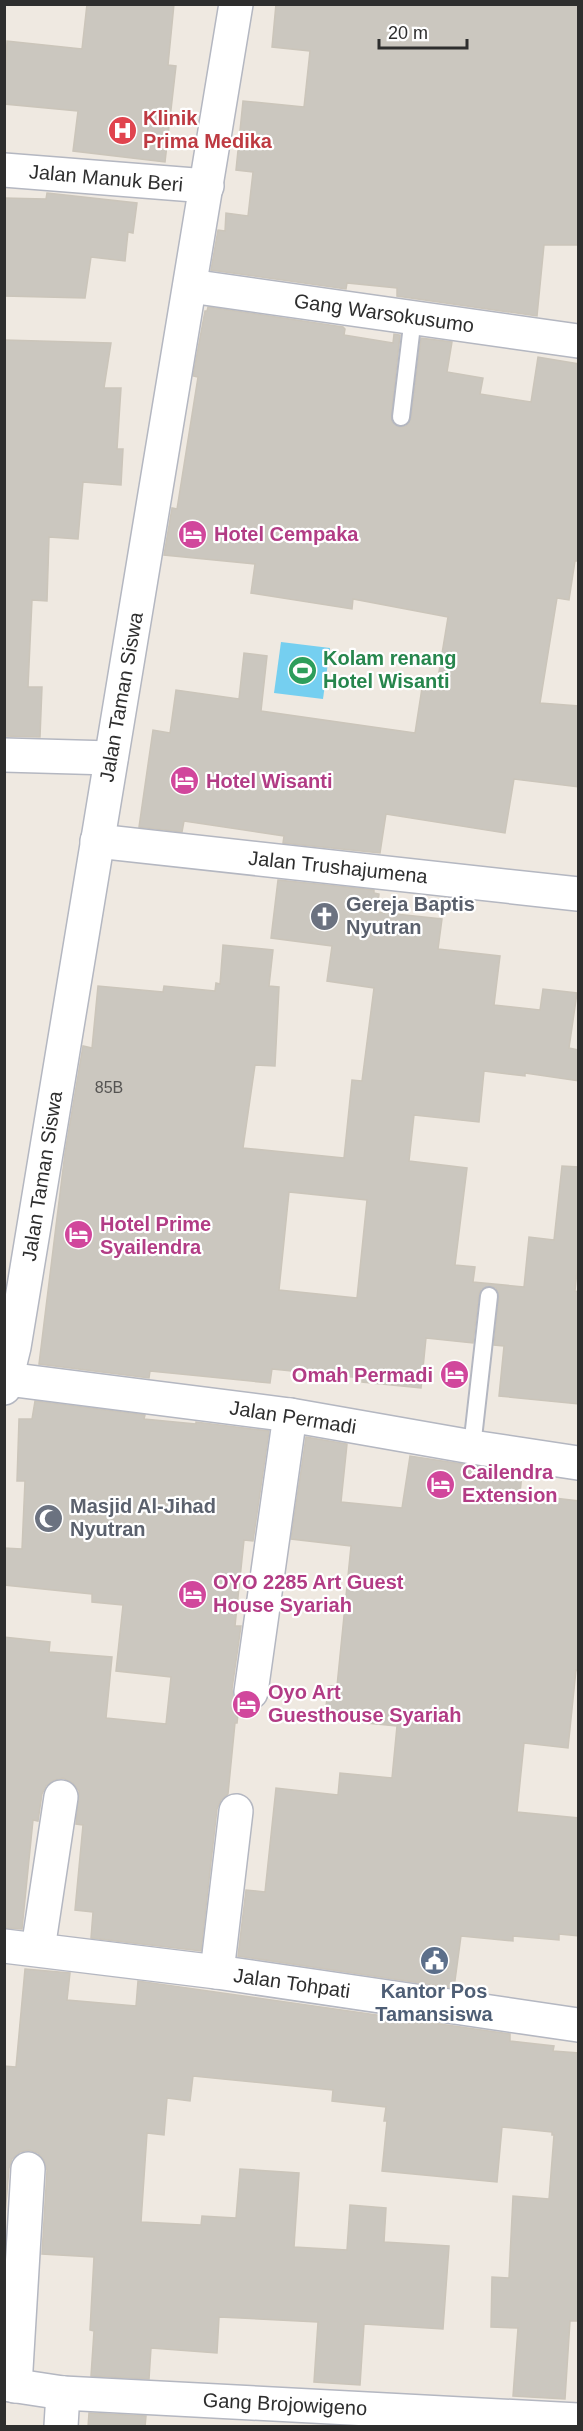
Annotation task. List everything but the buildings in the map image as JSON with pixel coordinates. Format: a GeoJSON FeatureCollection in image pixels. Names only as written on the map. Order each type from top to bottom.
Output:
{"type":"FeatureCollection","features":[{"type":"Feature","properties":{"kind":"street","name":"Jalan Taman Siswa"},"geometry":{"type":"LineString","coordinates":[[6,1384],[9,1347],[97,841],[236,4]]}},
{"type":"Feature","properties":{"kind":"street","name":"Jalan Manuk Beri"},"geometry":{"type":"LineString","coordinates":[[4,170],[207,186]]}},
{"type":"Feature","properties":{"kind":"street","name":"Gang Warsokusumo"},"geometry":{"type":"LineString","coordinates":[[190,286],[579,341]]}},
{"type":"Feature","properties":{"kind":"street"},"geometry":{"type":"LineString","coordinates":[[4,755],[111,758]]}},
{"type":"Feature","properties":{"kind":"street","name":"Jalan Trushajumena"},"geometry":{"type":"LineString","coordinates":[[97,841],[579,894]]}},
{"type":"Feature","properties":{"kind":"street","name":"Jalan Permadi"},"geometry":{"type":"LineString","coordinates":[[6,1384],[290,1415],[579,1463]]}},
{"type":"Feature","properties":{"kind":"street"},"geometry":{"type":"LineString","coordinates":[[251,1692],[290,1415]]}},
{"type":"Feature","properties":{"kind":"street"},"geometry":{"type":"LineString","coordinates":[[38,1949],[61,1797]]}},
{"type":"Feature","properties":{"kind":"street"},"geometry":{"type":"LineString","coordinates":[[217,1972],[236,1811]]}},
{"type":"Feature","properties":{"kind":"street","name":"Jalan Tohpati"},"geometry":{"type":"LineString","coordinates":[[4,1946],[217,1972],[579,2025]]}},
{"type":"Feature","properties":{"kind":"street"},"geometry":{"type":"LineString","coordinates":[[10,2385],[28,2169]]}},
{"type":"Feature","properties":{"kind":"street","name":"Gang Brojowigeno"},"geometry":{"type":"LineString","coordinates":[[10,2385],[63,2393],[579,2420]]}},
{"type":"Feature","properties":{"kind":"street"},"geometry":{"type":"LineString","coordinates":[[61,2427],[63,2393]]}},
{"type":"Feature","properties":{"kind":"lane"},"geometry":{"type":"LineString","coordinates":[[401,417],[413,317]]}},
{"type":"Feature","properties":{"kind":"lane"},"geometry":{"type":"LineString","coordinates":[[472,1447],[489,1296]]}},
{"type":"Feature","properties":{"kind":"water","name":"Kolam renang Hotel Wisanti"},"geometry":{"type":"Polygon","coordinates":[[[281,642],[330,648],[323,699],[274,693],[281,642]]]}},
{"type":"Feature","properties":{"kind":"place","name":"Klinik Prima Medika"},"geometry":{"type":"Point","coordinates":[122,130]}},
{"type":"Feature","properties":{"kind":"place","name":"Hotel Cempaka"},"geometry":{"type":"Point","coordinates":[193,534]}},
{"type":"Feature","properties":{"kind":"place","name":"Kolam renang Hotel Wisanti"},"geometry":{"type":"Point","coordinates":[302,670]}},
{"type":"Feature","properties":{"kind":"place","name":"Hotel Wisanti"},"geometry":{"type":"Point","coordinates":[185,781]}},
{"type":"Feature","properties":{"kind":"place","name":"Gereja Baptis Nyutran"},"geometry":{"type":"Point","coordinates":[325,916]}},
{"type":"Feature","properties":{"kind":"place","name":"Hotel Prime Syailendra"},"geometry":{"type":"Point","coordinates":[79,1235]}},
{"type":"Feature","properties":{"kind":"place","name":"Omah Permadi"},"geometry":{"type":"Point","coordinates":[454,1375]}},
{"type":"Feature","properties":{"kind":"place","name":"Cailendra Extension"},"geometry":{"type":"Point","coordinates":[441,1484]}},
{"type":"Feature","properties":{"kind":"place","name":"Masjid Al-Jihad Nyutran"},"geometry":{"type":"Point","coordinates":[49,1518]}},
{"type":"Feature","properties":{"kind":"place","name":"OYO 2285 Art Guest House Syariah"},"geometry":{"type":"Point","coordinates":[192,1594]}},
{"type":"Feature","properties":{"kind":"place","name":"Oyo Art Guesthouse Syariah"},"geometry":{"type":"Point","coordinates":[247,1704]}},
{"type":"Feature","properties":{"kind":"place","name":"Kantor Pos Tamansiswa"},"geometry":{"type":"Point","coordinates":[434,1961]}}]}
